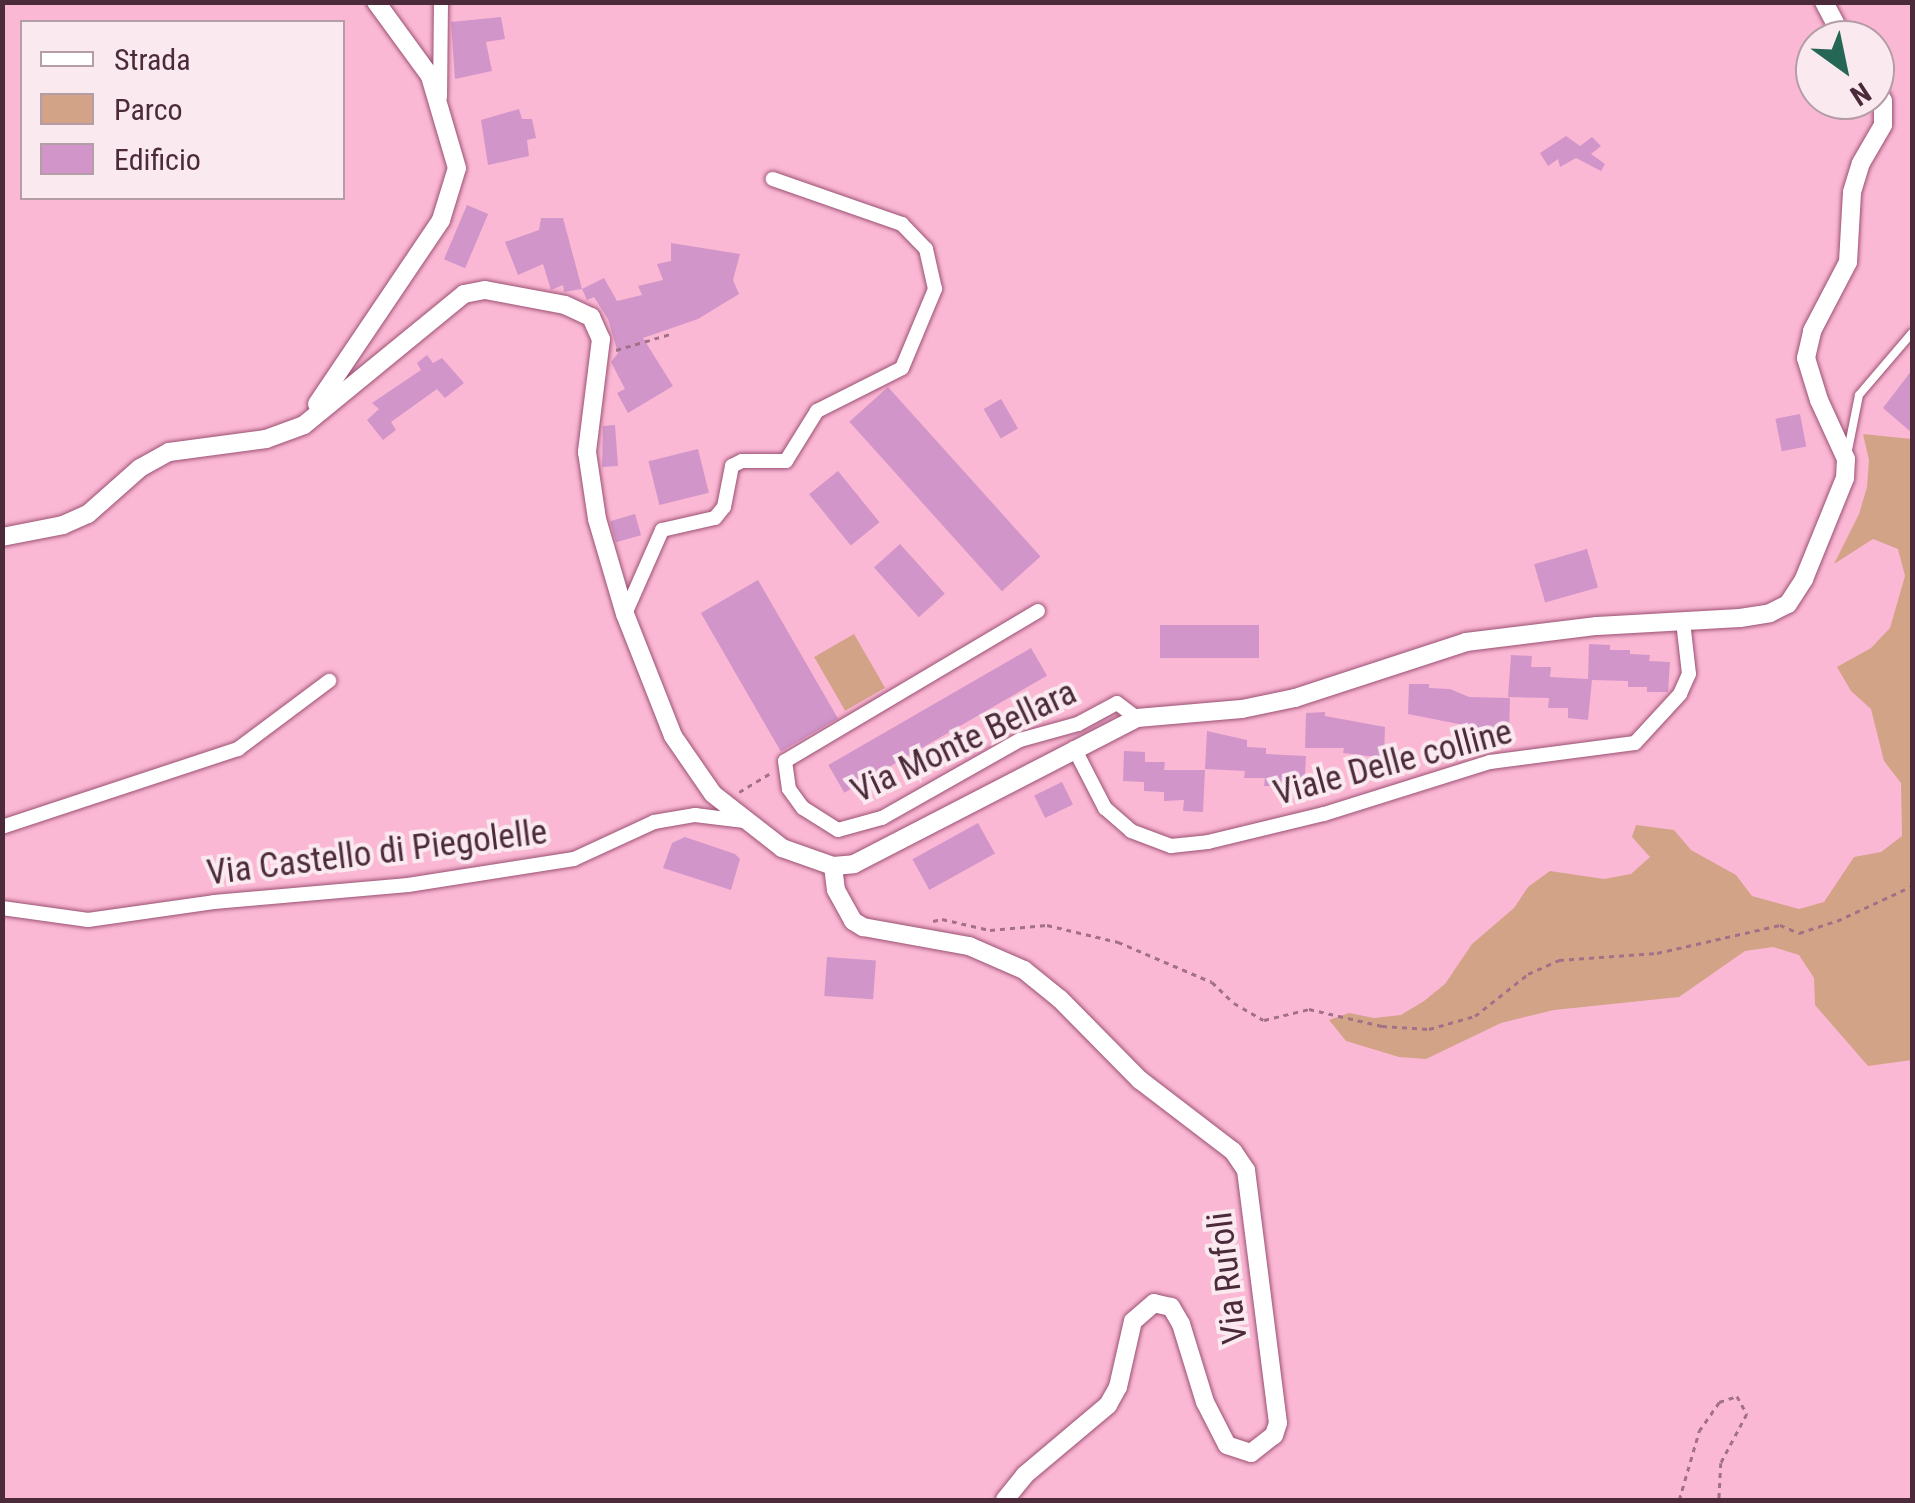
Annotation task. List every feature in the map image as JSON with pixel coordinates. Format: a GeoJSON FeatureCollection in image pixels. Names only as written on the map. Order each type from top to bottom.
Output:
{"type":"FeatureCollection","features":[{"type":"Feature","properties":{"kind":"street"},"geometry":{"type":"LineString","coordinates":[[304,424],[441,220],[458,168],[439,102],[421,62],[376,2]]}},
{"type":"Feature","properties":{"kind":"street"},"geometry":{"type":"LineString","coordinates":[[439,102],[440,2]]}},
{"type":"Feature","properties":{"kind":"street"},"geometry":{"type":"LineString","coordinates":[[2,536],[62,525],[88,514],[140,468],[168,452],[266,439],[304,424],[449,302],[476,290],[550,302],[591,316],[601,338],[588,464],[597,519],[625,614],[674,736],[704,784],[723,802],[782,848],[833,866],[878,855],[1137,718],[1242,708],[1295,698],[1466,642],[1770,613],[1788,604],[1804,578],[1842,488],[1846,459],[1818,400],[1806,358],[1812,331],[1848,262],[1852,192],[1861,163],[1883,120]]}},
{"type":"Feature","properties":{"kind":"street"},"geometry":{"type":"LineString","coordinates":[[625,614],[662,530],[715,518],[724,507],[732,466],[742,461],[786,461],[818,412],[902,368],[935,289],[926,250],[902,224],[774,179]]}},
{"type":"Feature","properties":{"kind":"street","name":"Via Monte Bellara"},"geometry":{"type":"LineString","coordinates":[[1038,611],[785,761],[789,789],[804,808],[838,830],[882,818],[1020,740],[1078,724],[1116,703],[1137,718]]}},
{"type":"Feature","properties":{"kind":"street","name":"Viale Delle colline"},"geometry":{"type":"LineString","coordinates":[[1074,748],[1104,808],[1131,832],[1172,846],[1208,842],[1324,814],[1490,762],[1635,743],[1680,694],[1689,674],[1683,621]]}},
{"type":"Feature","properties":{"kind":"street"},"geometry":{"type":"LineString","coordinates":[[2,828],[238,749],[328,681]]}},
{"type":"Feature","properties":{"kind":"street","name":"Via Castello di Piegolelle"},"geometry":{"type":"LineString","coordinates":[[2,908],[88,920],[214,902],[408,885],[574,859],[667,820],[694,815],[751,822]]}},
{"type":"Feature","properties":{"kind":"street","name":"Via Rufoli"},"geometry":{"type":"LineString","coordinates":[[833,866],[836,890],[853,920],[863,927],[968,946],[1024,970],[1060,1000],[1140,1080],[1233,1151],[1246,1170],[1278,1423],[1274,1435],[1251,1453],[1228,1445],[1205,1402],[1181,1324],[1171,1308],[1154,1303],[1145,1306],[1134,1320],[1118,1387],[1108,1405],[1025,1475],[1004,1500]]}},
{"type":"Feature","properties":{"kind":"lane"},"geometry":{"type":"LineString","coordinates":[[1846,459],[1859,395],[1912,333]]}},
{"type":"Feature","properties":{"kind":"path"},"geometry":{"type":"LineString","coordinates":[[601,355],[670,334]]}},
{"type":"Feature","properties":{"kind":"path"},"geometry":{"type":"LineString","coordinates":[[723,802],[786,765]]}},
{"type":"Feature","properties":{"kind":"path"},"geometry":{"type":"LineString","coordinates":[[926,923],[942,919],[990,930],[1047,925],[1118,942],[1212,982],[1234,1003],[1264,1020],[1309,1009],[1382,1026],[1429,1030],[1476,1016],[1528,974],[1559,960],[1657,953],[1780,924],[1800,933],[1837,921],[1912,886]]}},
{"type":"Feature","properties":{"kind":"path"},"geometry":{"type":"LineString","coordinates":[[1679,1500],[1699,1430],[1719,1402],[1737,1396],[1747,1414],[1720,1463],[1719,1500]]}},
{"type":"Feature","properties":{"kind":"green space"},"geometry":{"type":"Polygon","coordinates":[[[1863,434],[1912,439],[1912,1060],[1868,1066],[1815,1005],[1814,978],[1799,955],[1773,947],[1745,951],[1679,997],[1554,1010],[1501,1023],[1426,1059],[1399,1057],[1346,1041],[1329,1020],[1349,1013],[1374,1018],[1401,1015],[1424,1001],[1445,984],[1472,944],[1514,908],[1528,887],[1550,871],[1604,879],[1631,874],[1650,857],[1632,837],[1636,825],[1674,830],[1691,850],[1736,875],[1752,896],[1799,909],[1824,902],[1854,857],[1881,852],[1902,836],[1901,783],[1884,761],[1871,709],[1851,691],[1837,667],[1871,648],[1890,628],[1905,576],[1898,549],[1873,539],[1834,564],[1859,514],[1867,487],[1869,460],[1863,434]]]}},
{"type":"Feature","properties":{"kind":"green space"},"geometry":{"type":"Polygon","coordinates":[[[854,634],[885,688],[845,711],[814,657],[854,634]]]}},
{"type":"Feature","properties":{"kind":"building"},"geometry":{"type":"Polygon","coordinates":[[[501,17],[505,39],[486,42],[492,71],[455,79],[451,22],[501,17]]]}},
{"type":"Feature","properties":{"kind":"building"},"geometry":{"type":"Polygon","coordinates":[[[519,109],[522,119],[532,119],[536,138],[527,140],[529,156],[488,165],[481,120],[519,109]]]}},
{"type":"Feature","properties":{"kind":"building"},"geometry":{"type":"Polygon","coordinates":[[[1566,136],[1580,146],[1592,137],[1601,146],[1591,154],[1605,164],[1601,171],[1576,158],[1560,167],[1558,159],[1548,166],[1540,153],[1566,136]]]}},
{"type":"Feature","properties":{"kind":"building"},"geometry":{"type":"Polygon","coordinates":[[[467,205],[488,214],[465,268],[444,259],[467,205]]]}},
{"type":"Feature","properties":{"kind":"building"},"geometry":{"type":"Polygon","coordinates":[[[541,218],[563,218],[582,289],[564,292],[563,285],[551,290],[543,264],[518,275],[505,242],[539,230],[541,218]]]}},
{"type":"Feature","properties":{"kind":"building"},"geometry":{"type":"Polygon","coordinates":[[[671,243],[740,254],[733,280],[739,294],[698,319],[643,338],[673,386],[628,413],[617,393],[625,389],[611,362],[618,353],[608,319],[594,297],[587,300],[582,289],[604,278],[617,301],[642,295],[638,286],[663,280],[657,264],[671,261],[671,243]]]}},
{"type":"Feature","properties":{"kind":"building"},"geometry":{"type":"Polygon","coordinates":[[[427,355],[433,363],[442,358],[464,383],[445,398],[437,389],[391,422],[396,430],[383,440],[367,420],[379,409],[372,403],[421,370],[417,363],[427,355]]]}},
{"type":"Feature","properties":{"kind":"building"},"geometry":{"type":"Polygon","coordinates":[[[1912,370],[1912,433],[1883,408],[1912,370]]]}},
{"type":"Feature","properties":{"kind":"building"},"geometry":{"type":"Polygon","coordinates":[[[888,387],[1041,556],[1002,591],[849,422],[888,387]]]}},
{"type":"Feature","properties":{"kind":"building"},"geometry":{"type":"Polygon","coordinates":[[[1001,399],[1018,428],[1001,438],[984,409],[1001,399]]]}},
{"type":"Feature","properties":{"kind":"building"},"geometry":{"type":"Polygon","coordinates":[[[1800,414],[1806,446],[1782,451],[1775,419],[1800,414]]]}},
{"type":"Feature","properties":{"kind":"building"},"geometry":{"type":"Polygon","coordinates":[[[615,425],[618,466],[602,467],[603,426],[615,425]]]}},
{"type":"Feature","properties":{"kind":"building"},"geometry":{"type":"Polygon","coordinates":[[[698,449],[709,493],[659,505],[649,461],[698,449]]]}},
{"type":"Feature","properties":{"kind":"building"},"geometry":{"type":"Polygon","coordinates":[[[838,471],[880,522],[851,546],[809,494],[838,471]]]}},
{"type":"Feature","properties":{"kind":"building"},"geometry":{"type":"Polygon","coordinates":[[[635,514],[641,535],[616,542],[610,521],[635,514]]]}},
{"type":"Feature","properties":{"kind":"building"},"geometry":{"type":"Polygon","coordinates":[[[900,544],[945,594],[919,617],[874,567],[900,544]]]}},
{"type":"Feature","properties":{"kind":"building"},"geometry":{"type":"Polygon","coordinates":[[[1587,549],[1598,587],[1545,603],[1534,564],[1587,549]]]}},
{"type":"Feature","properties":{"kind":"building"},"geometry":{"type":"Polygon","coordinates":[[[758,580],[838,719],[781,752],[701,613],[758,580]]]}},
{"type":"Feature","properties":{"kind":"building"},"geometry":{"type":"Polygon","coordinates":[[[1160,625],[1259,625],[1259,658],[1160,658],[1160,625]]]}},
{"type":"Feature","properties":{"kind":"building"},"geometry":{"type":"Polygon","coordinates":[[[1589,644],[1650,655],[1649,661],[1670,662],[1668,692],[1628,687],[1628,681],[1592,680],[1588,720],[1568,718],[1568,708],[1548,708],[1549,698],[1508,697],[1511,655],[1532,656],[1531,667],[1551,667],[1550,677],[1588,679],[1589,644]]]}},
{"type":"Feature","properties":{"kind":"building"},"geometry":{"type":"Polygon","coordinates":[[[1031,648],[1047,676],[844,793],[828,765],[1031,648]]]}},
{"type":"Feature","properties":{"kind":"building"},"geometry":{"type":"Polygon","coordinates":[[[1409,684],[1429,684],[1429,688],[1450,689],[1469,697],[1510,698],[1509,734],[1408,714],[1409,684]]]}},
{"type":"Feature","properties":{"kind":"building"},"geometry":{"type":"Polygon","coordinates":[[[1325,712],[1325,716],[1385,727],[1384,758],[1343,753],[1344,748],[1305,748],[1306,713],[1325,712]]]}},
{"type":"Feature","properties":{"kind":"building"},"geometry":{"type":"Polygon","coordinates":[[[1207,731],[1247,740],[1247,747],[1266,748],[1266,754],[1306,756],[1304,794],[1284,793],[1284,786],[1264,786],[1265,778],[1244,778],[1245,771],[1205,769],[1207,731]]]}},
{"type":"Feature","properties":{"kind":"building"},"geometry":{"type":"Polygon","coordinates":[[[1124,751],[1145,752],[1145,762],[1165,762],[1164,770],[1205,770],[1203,812],[1183,811],[1184,800],[1164,801],[1164,792],[1144,791],[1144,782],[1123,781],[1124,751]]]}},
{"type":"Feature","properties":{"kind":"building"},"geometry":{"type":"Polygon","coordinates":[[[1062,782],[1073,804],[1045,818],[1034,796],[1062,782]]]}},
{"type":"Feature","properties":{"kind":"building"},"geometry":{"type":"Polygon","coordinates":[[[978,823],[995,854],[929,890],[912,859],[978,823]]]}},
{"type":"Feature","properties":{"kind":"building"},"geometry":{"type":"Polygon","coordinates":[[[685,837],[740,859],[731,890],[663,868],[672,843],[685,837]]]}},
{"type":"Feature","properties":{"kind":"building"},"geometry":{"type":"Polygon","coordinates":[[[827,957],[876,960],[873,999],[824,996],[827,957]]]}}]}
